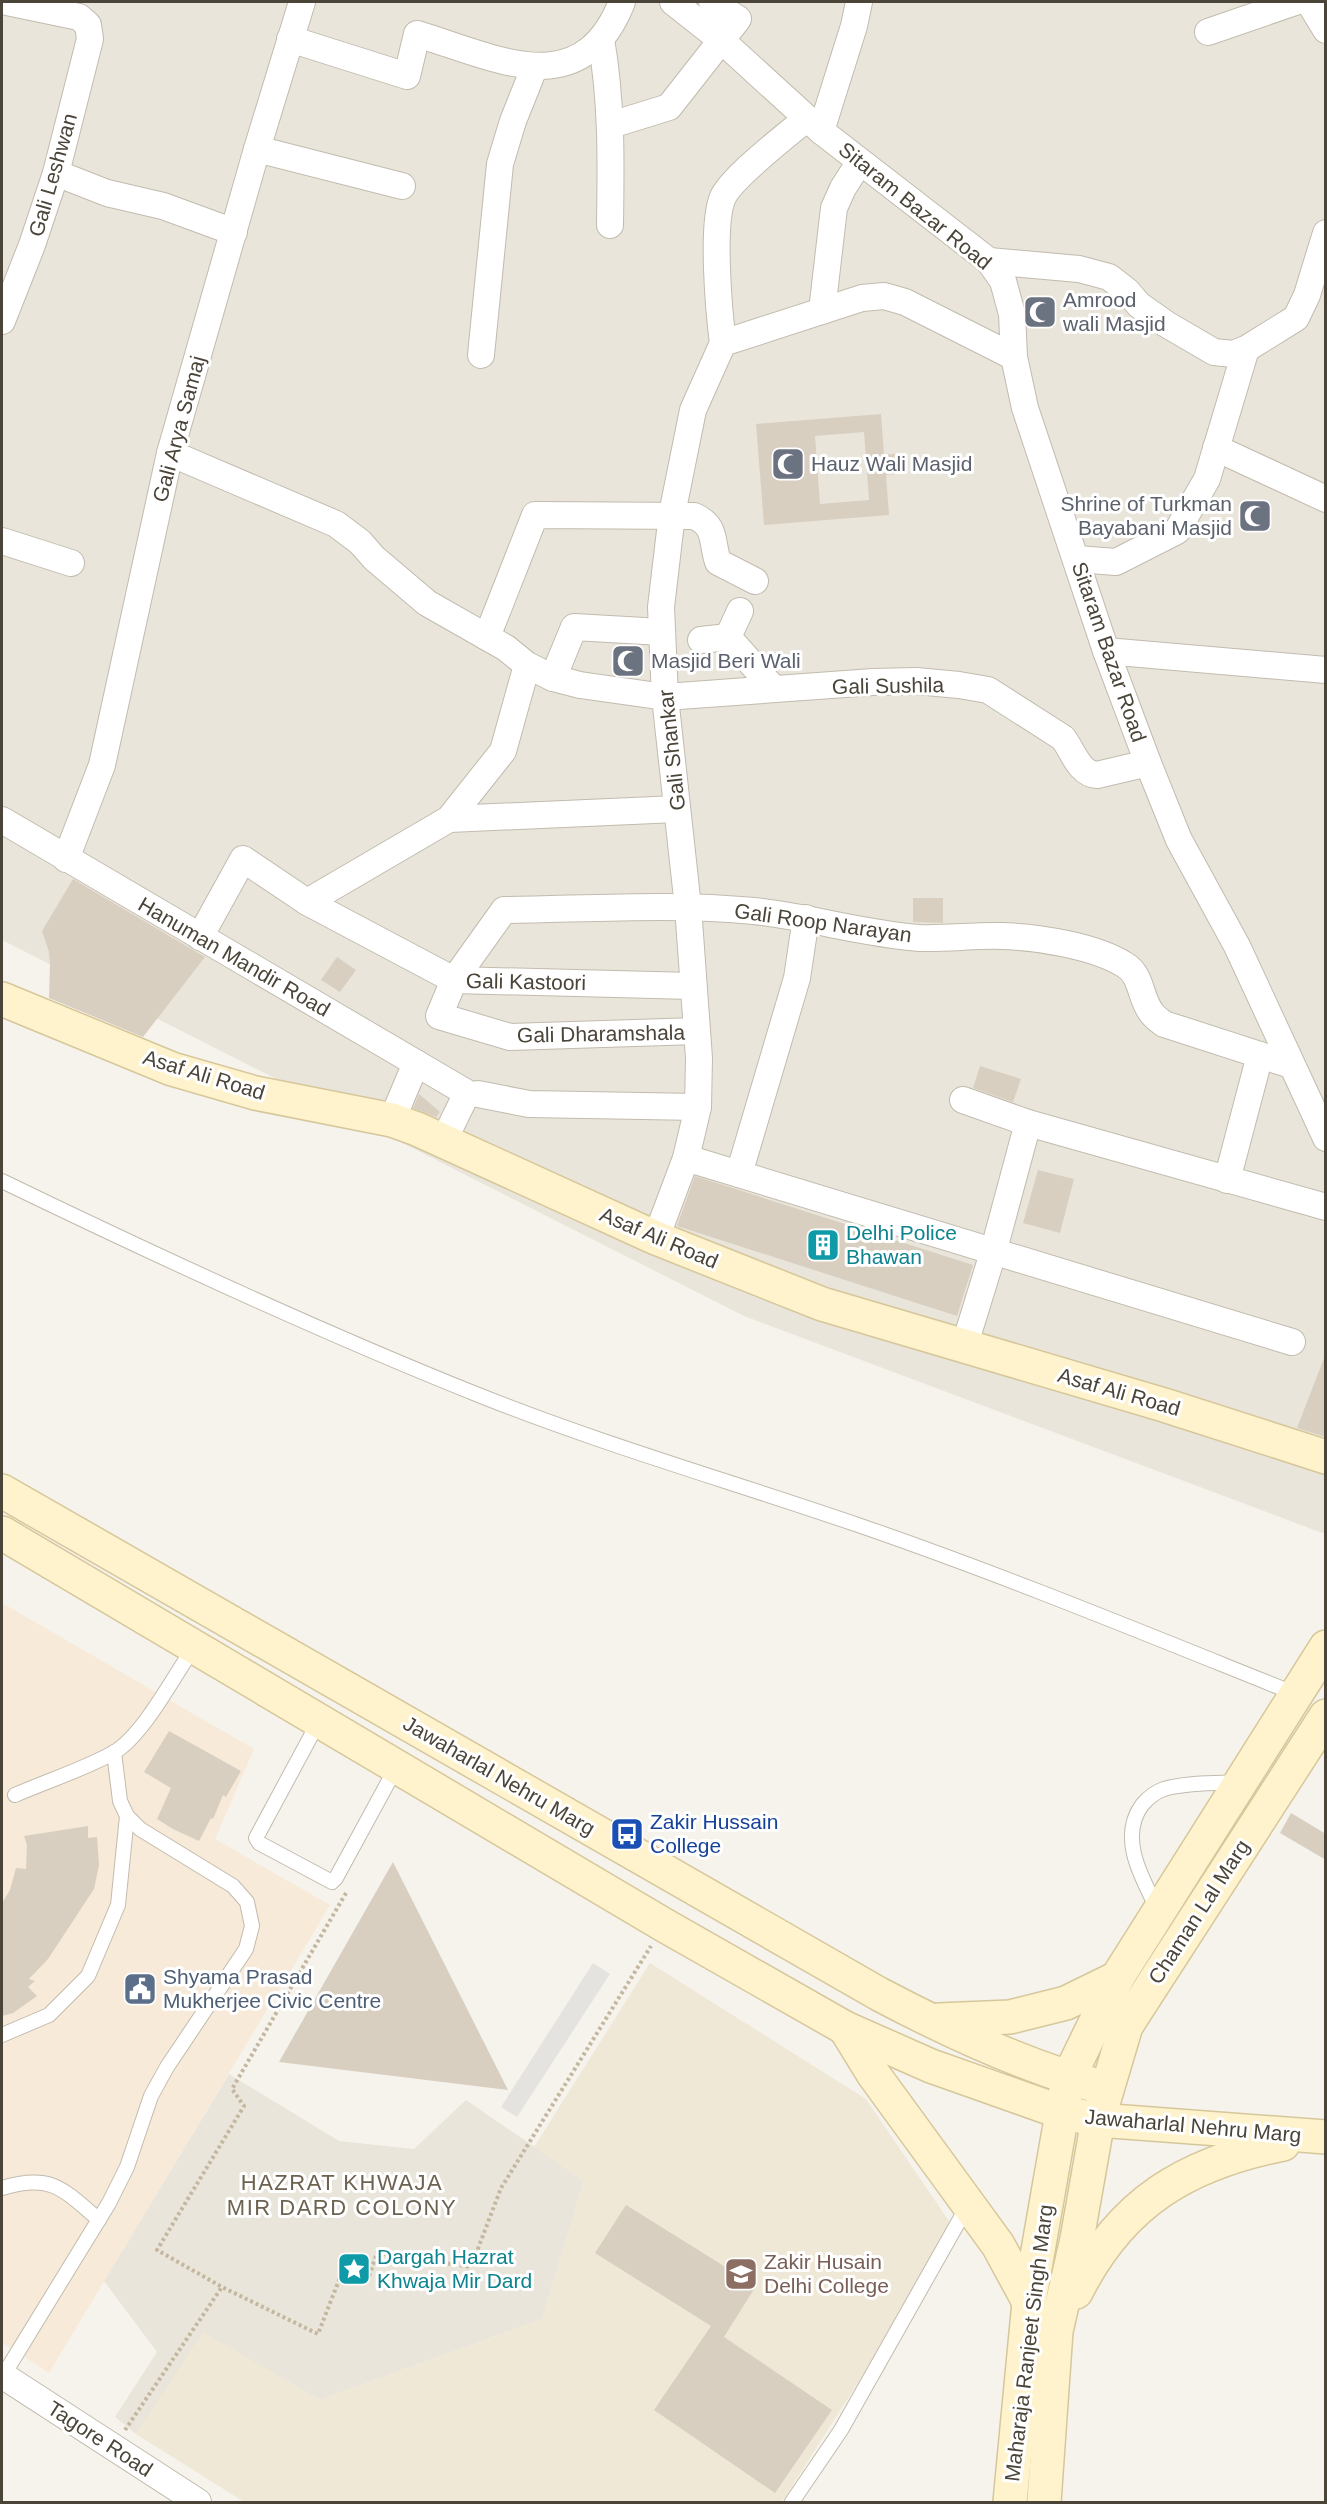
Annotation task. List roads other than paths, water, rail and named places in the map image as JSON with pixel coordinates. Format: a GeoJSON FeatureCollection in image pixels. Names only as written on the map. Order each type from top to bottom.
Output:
{"type":"FeatureCollection","features":[{"type":"Feature","properties":{"kind":"main road","name":"Asaf Ali Road"},"geometry":{"type":"LineString","coordinates":[[2,999],[172,1069],[255,1093],[392,1120],[417,1129],[656,1238],[822,1304],[1164,1405],[1326,1457]]}},
{"type":"Feature","properties":{"kind":"main road","name":"Asaf Ali Road"},"geometry":{"type":"LineString","coordinates":[[2,1021],[166,1086],[250,1110],[387,1137],[410,1145],[649,1253],[816,1320],[1158,1421],[1326,1480]]}},
{"type":"Feature","properties":{"kind":"main road","name":"Jawaharlal Nehru Marg"},"geometry":{"type":"LineString","coordinates":[[2,1491],[868,1988],[928,2020],[1068,2079],[1106,2088]]}},
{"type":"Feature","properties":{"kind":"main road","name":"Jawaharlal Nehru Marg"},"geometry":{"type":"LineString","coordinates":[[4,1537],[845,2028],[931,2066],[1061,2112],[1098,2120],[1322,2137]]}},
{"type":"Feature","properties":{"kind":"main road","name":"Chaman Lal Marg"},"geometry":{"type":"LineString","coordinates":[[1117,1978],[1326,1647]]}},
{"type":"Feature","properties":{"kind":"main road","name":"Chaman Lal Marg"},"geometry":{"type":"LineString","coordinates":[[1098,2120],[1126,2026],[1326,1716]]}},
{"type":"Feature","properties":{"kind":"main road","name":"Jawaharlal Nehru Marg"},"geometry":{"type":"LineString","coordinates":[[1061,2112],[1068,2079],[1117,1978]]}},
{"type":"Feature","properties":{"kind":"main road"},"geometry":{"type":"LineString","coordinates":[[928,2020],[1010,2017],[1066,2003],[1117,1978]]}},
{"type":"Feature","properties":{"kind":"main road"},"geometry":{"type":"LineString","coordinates":[[845,2028],[874,2075],[998,2245],[1029,2302]]}},
{"type":"Feature","properties":{"kind":"main road","name":"Maharaja Ranjeet Singh Marg"},"geometry":{"type":"LineString","coordinates":[[1010,2502],[1029,2302],[1061,2112]]}},
{"type":"Feature","properties":{"kind":"main road","name":"Maharaja Ranjeet Singh Marg"},"geometry":{"type":"LineString","coordinates":[[1044,2502],[1056,2331],[1077,2239],[1098,2120]]}},
{"type":"Feature","properties":{"kind":"main road"},"geometry":{"type":"LineString","coordinates":[[1056,2331],[1092,2260],[1130,2215],[1181,2176],[1245,2152],[1322,2137]]}},
{"type":"Feature","properties":{"kind":"street","name":"Gali Leshwan"},"geometry":{"type":"LineString","coordinates":[[2,321],[32,245],[56,173],[90,39],[88,25],[79,17],[7,2]]}},
{"type":"Feature","properties":{"kind":"street","name":"Gali Arya Samaj"},"geometry":{"type":"LineString","coordinates":[[66,859],[102,765],[170,453],[257,149],[302,2]]}},
{"type":"Feature","properties":{"kind":"street"},"geometry":{"type":"LineString","coordinates":[[290,39],[407,76],[417,34],[504,60],[535,66],[558,66],[575,60],[594,48],[622,2]]}},
{"type":"Feature","properties":{"kind":"street","name":"Sitaram Bazar Road"},"geometry":{"type":"LineString","coordinates":[[674,2],[720,39],[859,163],[989,261],[1003,281],[1012,314],[1014,357],[1024,408],[1077,559],[1106,651],[1148,763],[1179,840],[1237,946],[1326,1138]]}},
{"type":"Feature","properties":{"kind":"street"},"geometry":{"type":"LineString","coordinates":[[611,125],[669,107],[720,39],[738,19],[712,2]]}},
{"type":"Feature","properties":{"kind":"street"},"geometry":{"type":"LineString","coordinates":[[859,2],[854,26],[814,125],[736,180],[723,197],[718,218],[723,343],[862,298],[884,296],[905,302],[1014,357]]}},
{"type":"Feature","properties":{"kind":"street"},"geometry":{"type":"LineString","coordinates":[[1208,32],[1295,2]]}},
{"type":"Feature","properties":{"kind":"street"},"geometry":{"type":"LineString","coordinates":[[1309,2],[1326,30]]}},
{"type":"Feature","properties":{"kind":"street"},"geometry":{"type":"LineString","coordinates":[[601,39],[609,86],[611,125],[610,225]]}},
{"type":"Feature","properties":{"kind":"street"},"geometry":{"type":"LineString","coordinates":[[481,355],[500,164],[513,121],[535,66]]}},
{"type":"Feature","properties":{"kind":"street"},"geometry":{"type":"LineString","coordinates":[[257,149],[402,186]]}},
{"type":"Feature","properties":{"kind":"street"},"geometry":{"type":"LineString","coordinates":[[822,311],[834,208],[843,188],[859,163]]}},
{"type":"Feature","properties":{"kind":"street"},"geometry":{"type":"LineString","coordinates":[[56,173],[107,193],[163,206],[234,232]]}},
{"type":"Feature","properties":{"kind":"street"},"geometry":{"type":"LineString","coordinates":[[989,261],[1079,269],[1109,277],[1148,311],[1214,352],[1233,354],[1246,349],[1296,318],[1307,296],[1326,233]]}},
{"type":"Feature","properties":{"kind":"street","name":"Gali Shankar"},"geometry":{"type":"LineString","coordinates":[[656,1238],[686,1158],[698,1107],[697,1032],[688,907],[665,697],[661,607],[672,514],[693,410],[723,343]]}},
{"type":"Feature","properties":{"kind":"street"},"geometry":{"type":"LineString","coordinates":[[1077,559],[1116,562],[1177,531],[1207,479],[1246,349]]}},
{"type":"Feature","properties":{"kind":"street"},"geometry":{"type":"LineString","coordinates":[[1216,448],[1326,499]]}},
{"type":"Feature","properties":{"kind":"street","name":"Gali Sushila"},"geometry":{"type":"LineString","coordinates":[[170,453],[336,524],[360,542],[374,558],[427,603],[487,637],[527,665],[553,678],[580,685],[665,697],[916,681],[978,688],[988,690],[1008,701],[1063,738],[1082,769],[1089,774],[1097,775],[1148,763]]}},
{"type":"Feature","properties":{"kind":"street"},"geometry":{"type":"LineString","coordinates":[[487,637],[535,515],[672,514],[694,516],[705,520],[712,533],[717,562],[755,581]]}},
{"type":"Feature","properties":{"kind":"street"},"geometry":{"type":"LineString","coordinates":[[2,541],[71,563]]}},
{"type":"Feature","properties":{"kind":"street"},"geometry":{"type":"LineString","coordinates":[[728,637],[740,611]]}},
{"type":"Feature","properties":{"kind":"street"},"geometry":{"type":"LineString","coordinates":[[553,678],[574,627],[662,632]]}},
{"type":"Feature","properties":{"kind":"street"},"geometry":{"type":"LineString","coordinates":[[701,640],[728,637]]}},
{"type":"Feature","properties":{"kind":"street"},"geometry":{"type":"LineString","coordinates":[[728,637],[774,689]]}},
{"type":"Feature","properties":{"kind":"street"},"geometry":{"type":"LineString","coordinates":[[1106,651],[1326,670]]}},
{"type":"Feature","properties":{"kind":"street"},"geometry":{"type":"LineString","coordinates":[[307,902],[449,819],[503,751],[527,665]]}},
{"type":"Feature","properties":{"kind":"street"},"geometry":{"type":"LineString","coordinates":[[449,819],[677,809]]}},
{"type":"Feature","properties":{"kind":"street","name":"Hanuman Mandir Road"},"geometry":{"type":"LineString","coordinates":[[5,829],[66,859],[416,1063],[472,1093],[529,1104],[698,1107]]}},
{"type":"Feature","properties":{"kind":"street","name":"Gali Kastoori"},"geometry":{"type":"LineString","coordinates":[[200,937],[243,859],[307,902],[454,980],[693,986]]}},
{"type":"Feature","properties":{"kind":"street","name":"Gali Roop Narayan"},"geometry":{"type":"LineString","coordinates":[[454,980],[504,910],[688,907],[754,911],[806,918],[865,932],[922,938],[1004,936],[1060,944],[1109,957],[1128,966],[1139,983],[1150,1012],[1164,1024],[1291,1065]]}},
{"type":"Feature","properties":{"kind":"street"},"geometry":{"type":"LineString","coordinates":[[739,1174],[794,988],[806,918]]}},
{"type":"Feature","properties":{"kind":"street","name":"Gali Dharamshala"},"geometry":{"type":"LineString","coordinates":[[454,980],[440,1016],[510,1037],[697,1032]]}},
{"type":"Feature","properties":{"kind":"street"},"geometry":{"type":"LineString","coordinates":[[1227,1180],[1260,1055]]}},
{"type":"Feature","properties":{"kind":"street"},"geometry":{"type":"LineString","coordinates":[[392,1120],[416,1063]]}},
{"type":"Feature","properties":{"kind":"street"},"geometry":{"type":"LineString","coordinates":[[443,1142],[472,1093]]}},
{"type":"Feature","properties":{"kind":"street"},"geometry":{"type":"LineString","coordinates":[[963,1100],[1028,1123],[1326,1206]]}},
{"type":"Feature","properties":{"kind":"street"},"geometry":{"type":"LineString","coordinates":[[964,1347],[1028,1123]]}},
{"type":"Feature","properties":{"kind":"street"},"geometry":{"type":"LineString","coordinates":[[686,1158],[1292,1342]]}},
{"type":"Feature","properties":{"kind":"street","name":"Tagore Road"},"geometry":{"type":"LineString","coordinates":[[2,2376],[198,2502]]}},
{"type":"Feature","properties":{"kind":"lane"},"geometry":{"type":"LineString","coordinates":[[2,1181],[161,1257],[482,1397],[997,1575],[1296,1694]]}},
{"type":"Feature","properties":{"kind":"lane"},"geometry":{"type":"LineString","coordinates":[[15,1795],[114,1752],[132,1736],[150,1713],[194,1647]]}},
{"type":"Feature","properties":{"kind":"lane"},"geometry":{"type":"LineString","coordinates":[[320,1721],[256,1838],[259,1843],[332,1881],[336,1878],[397,1766]]}},
{"type":"Feature","properties":{"kind":"lane"},"geometry":{"type":"LineString","coordinates":[[2,2376],[99,2220],[128,2167],[151,2096],[167,2067],[246,1949],[252,1926],[247,1902],[233,1886],[140,1829],[128,1816],[120,1801],[114,1752]]}},
{"type":"Feature","properties":{"kind":"lane"},"geometry":{"type":"LineString","coordinates":[[1159,1912],[1141,1876],[1134,1853],[1131,1831],[1138,1812],[1148,1798],[1163,1790],[1189,1785],[1240,1782]]}},
{"type":"Feature","properties":{"kind":"lane"},"geometry":{"type":"LineString","coordinates":[[2,2035],[49,2015],[88,1976],[118,1905],[128,1816]]}},
{"type":"Feature","properties":{"kind":"lane"},"geometry":{"type":"LineString","coordinates":[[2,2188],[21,2182],[44,2182],[66,2192],[99,2220]]}},
{"type":"Feature","properties":{"kind":"lane"},"geometry":{"type":"LineString","coordinates":[[792,2502],[841,2430],[968,2204]]}},
{"type":"Feature","properties":{"kind":"place","name":"Amrood wali Masjid"},"geometry":{"type":"Point","coordinates":[1040,312]}},
{"type":"Feature","properties":{"kind":"place","name":"Hauz Wali Masjid"},"geometry":{"type":"Point","coordinates":[788,464]}},
{"type":"Feature","properties":{"kind":"place","name":"Shrine of Turkman Bayabani Masjid"},"geometry":{"type":"Point","coordinates":[1255,516]}},
{"type":"Feature","properties":{"kind":"place","name":"Masjid Beri Wali"},"geometry":{"type":"Point","coordinates":[628,661]}},
{"type":"Feature","properties":{"kind":"place","name":"Delhi Police Bhawan"},"geometry":{"type":"Point","coordinates":[823,1245]}},
{"type":"Feature","properties":{"kind":"place","name":"Zakir Hussain College"},"geometry":{"type":"Point","coordinates":[627,1834]}},
{"type":"Feature","properties":{"kind":"place","name":"Shyama Prasad Mukherjee Civic Centre"},"geometry":{"type":"Point","coordinates":[140,1989]}},
{"type":"Feature","properties":{"kind":"place","name":"Dargah Hazrat Khwaja Mir Dard"},"geometry":{"type":"Point","coordinates":[354,2269]}},
{"type":"Feature","properties":{"kind":"place","name":"Zakir Husain Delhi College"},"geometry":{"type":"Point","coordinates":[741,2274]}},
{"type":"Feature","properties":{"kind":"district","name":"HAZRAT KHWAJA MIR DARD COLONY"},"geometry":{"type":"Point","coordinates":[342,2194]}}]}
